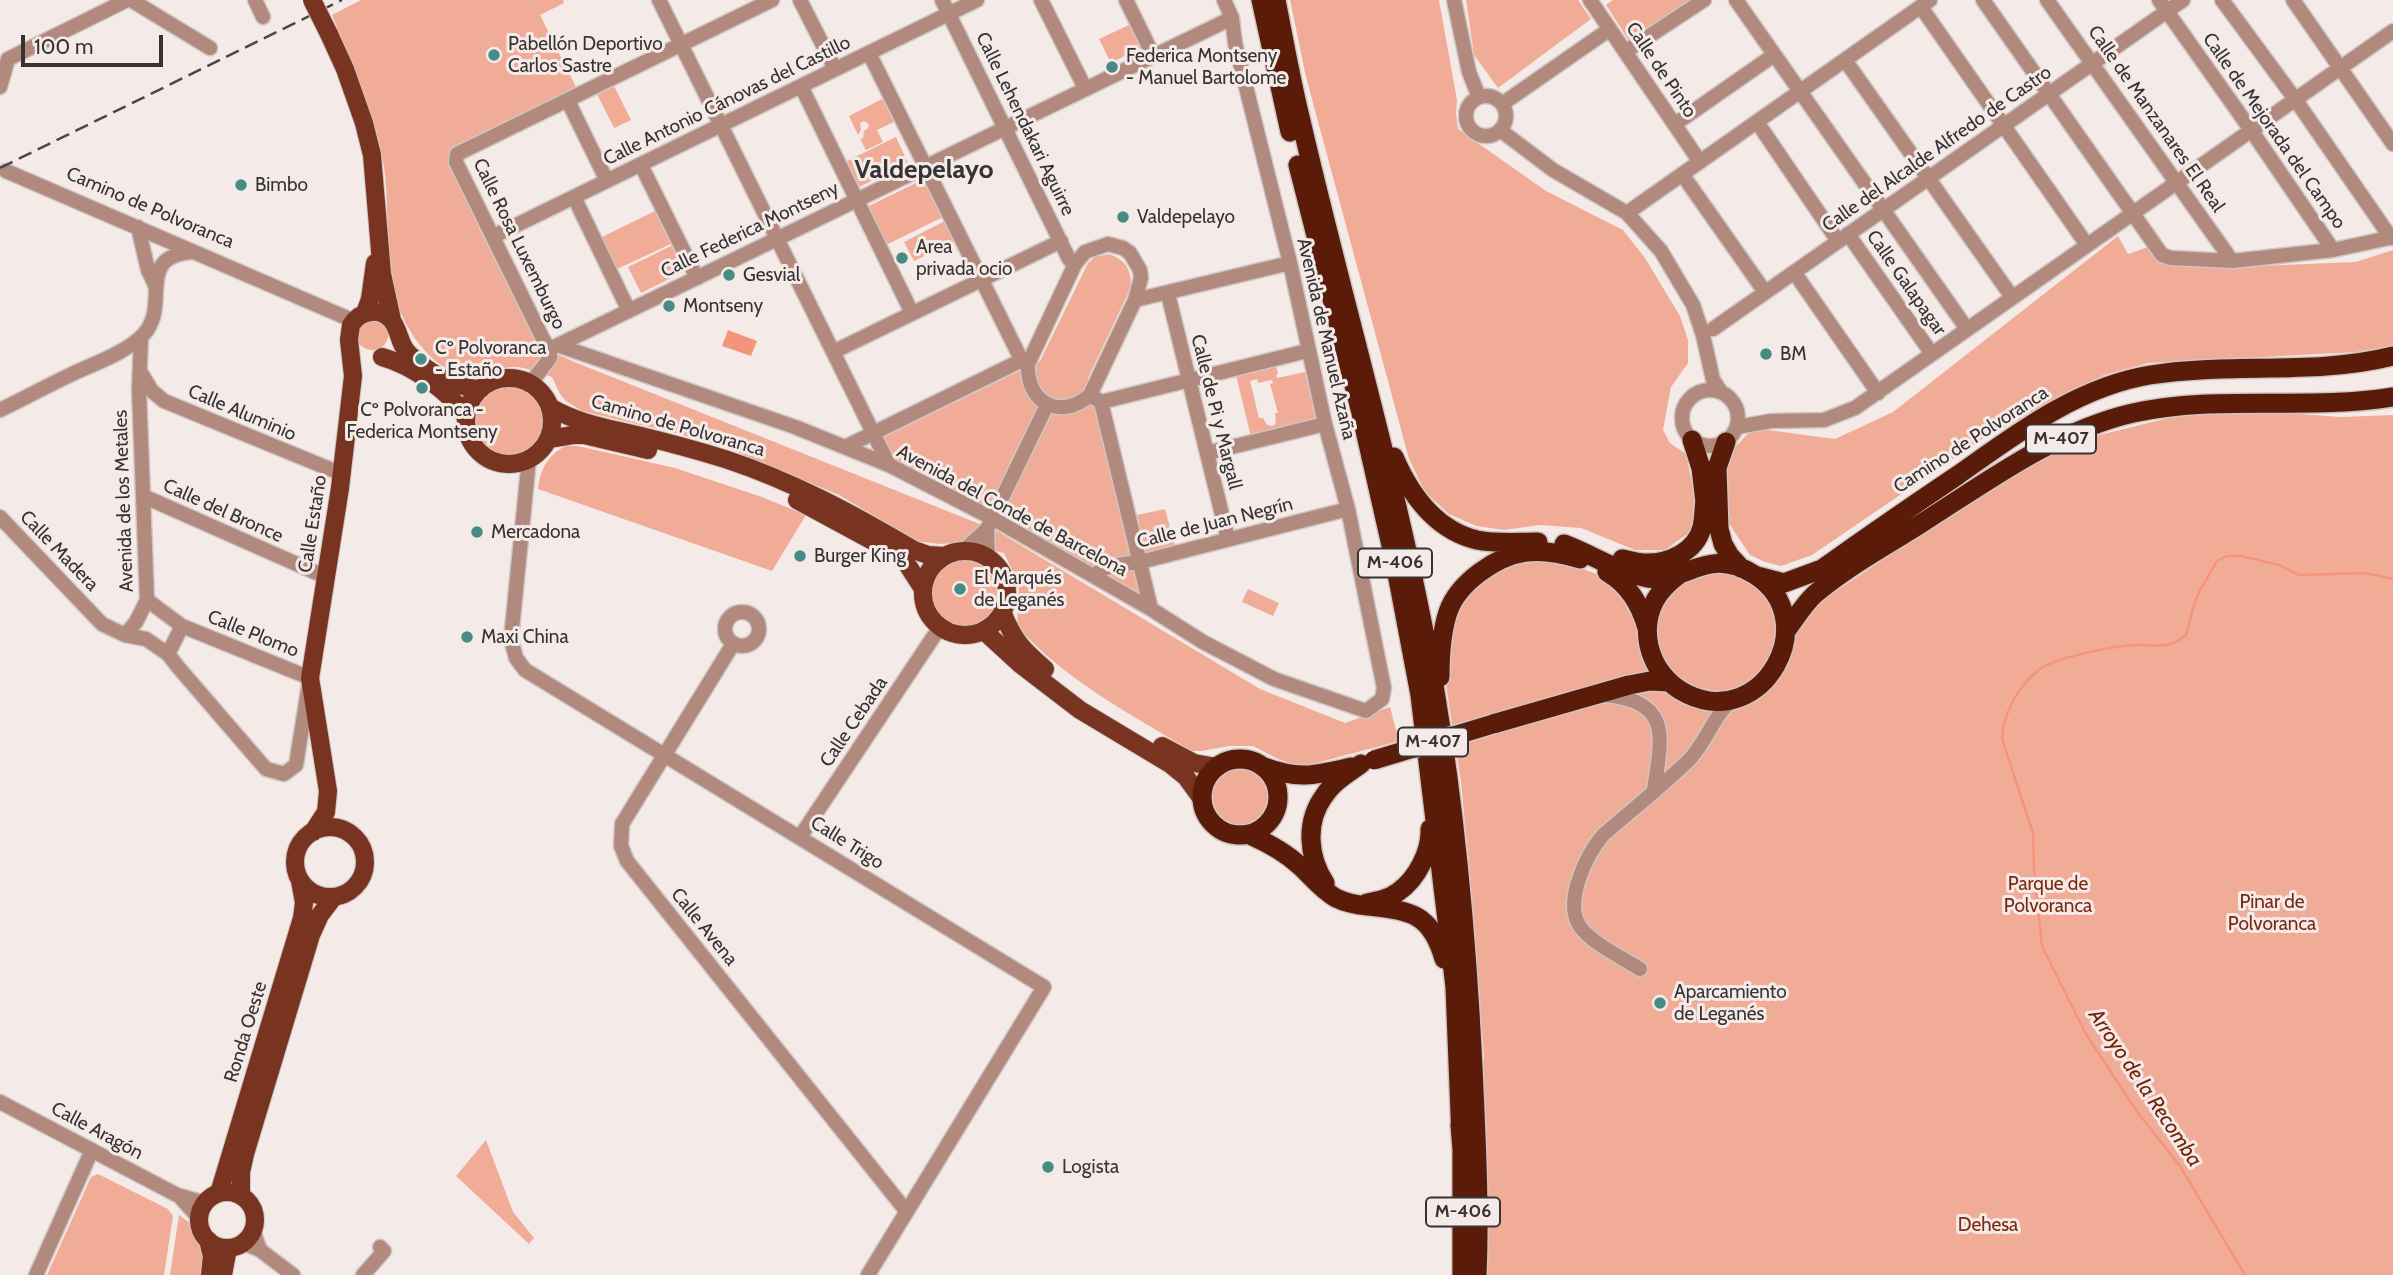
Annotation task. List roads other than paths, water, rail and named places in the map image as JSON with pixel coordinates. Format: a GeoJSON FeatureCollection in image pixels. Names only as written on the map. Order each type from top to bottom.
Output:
{"type":"FeatureCollection","features":[{"type":"Feature","properties":{"kind":"highway","name":"M-406"},"geometry":{"type":"LineString","coordinates":[[1261,0],[1287,124],[1361,413],[1395,563],[1420,695],[1455,987],[1461,1138],[1462,1275]]}},
{"type":"Feature","properties":{"kind":"highway","name":"M-406"},"geometry":{"type":"LineString","coordinates":[[1276,0],[1300,121],[1374,408],[1435,692],[1454,830],[1469,986],[1475,1116],[1477,1275]]}},
{"type":"Feature","properties":{"kind":"highway","name":"Camino de Polvoranca"},"geometry":{"type":"LineString","coordinates":[[1749,572],[1784,583],[1822,569],[2036,422],[2076,399],[2112,385],[2148,375],[2201,369],[2325,366],[2393,356]]}},
{"type":"Feature","properties":{"kind":"highway","name":"M-407"},"geometry":{"type":"LineString","coordinates":[[1733,699],[1751,693],[1771,674],[1784,650],[1786,631],[1814,595],[1846,571],[1998,474],[2052,443],[2133,413],[2222,403],[2311,404],[2393,397]]}},
{"type":"Feature","properties":{"kind":"highway","name":"M-406"},"geometry":{"type":"LineString","coordinates":[[1374,408],[1406,485],[1417,500],[1440,522],[1476,540],[1564,544],[1593,549],[1644,564],[1685,554],[1702,528],[1705,499]]}},
{"type":"Feature","properties":{"kind":"highway"},"geometry":{"type":"LineString","coordinates":[[1731,434],[1717,468],[1723,544],[1730,556],[1772,591],[1782,610],[1786,631]]}},
{"type":"Feature","properties":{"kind":"highway"},"geometry":{"type":"LineString","coordinates":[[1685,571],[1701,555],[1707,540],[1701,468],[1692,440]]}},
{"type":"Feature","properties":{"kind":"highway","name":"M-406"},"geometry":{"type":"LineString","coordinates":[[1564,544],[1589,553],[1628,573],[1650,578],[1664,578],[1685,571]]}},
{"type":"Feature","properties":{"kind":"highway","name":"M-406"},"geometry":{"type":"LineString","coordinates":[[1454,830],[1456,797],[1440,679],[1440,647],[1448,611],[1463,588],[1478,574],[1509,557],[1527,552],[1562,554],[1601,568],[1619,579],[1641,608],[1648,636]]}},
{"type":"Feature","properties":{"kind":"highway","name":"M-407"},"geometry":{"type":"LineString","coordinates":[[1595,696],[1630,675],[1642,661],[1652,607],[1663,588],[1685,571],[1706,564],[1724,564],[1749,572]]}},
{"type":"Feature","properties":{"kind":"highway"},"geometry":{"type":"LineString","coordinates":[[1648,636],[1652,657],[1668,682],[1693,697],[1713,701],[1733,699]]}},
{"type":"Feature","properties":{"kind":"highway","name":"M-407"},"geometry":{"type":"LineString","coordinates":[[1217,767],[1240,759],[1293,776],[1330,772],[1650,681],[1668,682]]}},
{"type":"Feature","properties":{"kind":"highway","name":"M-406"},"geometry":{"type":"LineString","coordinates":[[1357,905],[1398,893],[1418,870],[1426,852],[1430,833],[1424,787],[1420,695]]}},
{"type":"Feature","properties":{"kind":"highway"},"geometry":{"type":"LineString","coordinates":[[1335,898],[1320,875],[1313,857],[1310,838],[1314,816],[1324,796],[1336,782],[1368,762]]}},
{"type":"Feature","properties":{"kind":"highway"},"geometry":{"type":"LineString","coordinates":[[1263,766],[1276,783],[1277,809]]}},
{"type":"Feature","properties":{"kind":"highway"},"geometry":{"type":"LineString","coordinates":[[1217,767],[1208,776],[1203,787],[1202,799],[1209,820],[1227,834],[1250,835]]}},
{"type":"Feature","properties":{"kind":"highway","name":"M-407"},"geometry":{"type":"LineString","coordinates":[[1250,835],[1270,823],[1277,809],[1292,792],[1330,772]]}},
{"type":"Feature","properties":{"kind":"highway","name":"M-406"},"geometry":{"type":"LineString","coordinates":[[1277,809],[1286,841],[1300,865]]}},
{"type":"Feature","properties":{"kind":"highway","name":"M-406"},"geometry":{"type":"LineString","coordinates":[[1250,835],[1275,846],[1335,898],[1357,905],[1397,910],[1428,924],[1435,934],[1444,958],[1461,1138]]}},
{"type":"Feature","properties":{"kind":"main road"},"geometry":{"type":"LineString","coordinates":[[312,0],[345,69],[364,122],[372,155],[377,202],[377,239],[370,299],[349,331],[352,347],[357,353],[402,364],[450,397],[466,417],[471,440],[479,451],[490,459],[503,463],[529,459],[541,451],[552,428],[550,407],[538,389],[510,378],[491,382],[481,389],[470,403],[466,417]]}},
{"type":"Feature","properties":{"kind":"main road"},"geometry":{"type":"LineString","coordinates":[[377,239],[394,327],[408,353],[456,385],[481,389]]}},
{"type":"Feature","properties":{"kind":"main road"},"geometry":{"type":"LineString","coordinates":[[359,317],[379,312],[394,327]]}},
{"type":"Feature","properties":{"kind":"main road"},"geometry":{"type":"LineString","coordinates":[[353,376],[392,347],[394,327]]}},
{"type":"Feature","properties":{"kind":"main road","name":"Calle Estaño"},"geometry":{"type":"LineString","coordinates":[[313,832],[326,812],[328,791],[310,678],[342,474],[353,376],[352,347]]}},
{"type":"Feature","properties":{"kind":"main road","name":"Camino de Polvoranca"},"geometry":{"type":"LineString","coordinates":[[550,407],[576,421],[651,438],[761,472],[825,499],[914,550],[928,555],[945,556]]}},
{"type":"Feature","properties":{"kind":"main road","name":"Camino de Polvoranca"},"geometry":{"type":"LineString","coordinates":[[549,439],[573,435],[595,438],[687,459],[757,483],[816,509],[895,553],[905,561],[923,589]]}},
{"type":"Feature","properties":{"kind":"main road"},"geometry":{"type":"LineString","coordinates":[[963,551],[988,557],[1005,576],[1008,589],[1003,614],[995,624],[973,635],[950,633],[940,627],[926,609],[923,589],[926,576],[934,564],[945,556],[963,551]]}},
{"type":"Feature","properties":{"kind":"main road"},"geometry":{"type":"LineString","coordinates":[[1003,614],[1012,637],[1028,655],[1093,705],[1175,755],[1194,763],[1217,767]]}},
{"type":"Feature","properties":{"kind":"main road"},"geometry":{"type":"LineString","coordinates":[[984,631],[1020,664],[1080,710],[1170,764],[1186,777],[1202,799]]}},
{"type":"Feature","properties":{"kind":"main road","name":"Calle Estaño"},"geometry":{"type":"LineString","coordinates":[[328,791],[341,820],[356,839]]}},
{"type":"Feature","properties":{"kind":"main road"},"geometry":{"type":"LineString","coordinates":[[336,828],[356,839],[365,859],[360,881],[353,889],[333,898],[314,894],[300,881],[295,859],[304,839],[313,832],[336,828]]}},
{"type":"Feature","properties":{"kind":"main road","name":"Ronda Oeste"},"geometry":{"type":"LineString","coordinates":[[208,1205],[302,918],[304,903],[300,881]]}},
{"type":"Feature","properties":{"kind":"main road","name":"Ronda Oeste"},"geometry":{"type":"LineString","coordinates":[[241,1196],[244,1154],[314,928],[333,898]]}},
{"type":"Feature","properties":{"kind":"main road"},"geometry":{"type":"LineString","coordinates":[[210,1275],[212,1256],[208,1240],[200,1226],[208,1205],[227,1192],[241,1196],[253,1211],[223,1275]]}},
{"type":"Feature","properties":{"kind":"main road"},"geometry":{"type":"LineString","coordinates":[[208,1240],[214,1245],[241,1240]]}},
{"type":"Feature","properties":{"kind":"street"},"geometry":{"type":"LineString","coordinates":[[0,87],[4,54],[129,0],[210,48]]}},
{"type":"Feature","properties":{"kind":"street"},"geometry":{"type":"LineString","coordinates":[[255,0],[263,17]]}},
{"type":"Feature","properties":{"kind":"street"},"geometry":{"type":"LineString","coordinates":[[659,0],[889,465]]}},
{"type":"Feature","properties":{"kind":"street"},"geometry":{"type":"LineString","coordinates":[[800,0],[835,69]]}},
{"type":"Feature","properties":{"kind":"street","name":"Calle Lehendakari Aguirre"},"geometry":{"type":"LineString","coordinates":[[942,0],[1069,259],[1075,264]]}},
{"type":"Feature","properties":{"kind":"street","name":"Calle Antonio Cánovas del Castillo"},"geometry":{"type":"LineString","coordinates":[[494,236],[977,0]]}},
{"type":"Feature","properties":{"kind":"street"},"geometry":{"type":"LineString","coordinates":[[1041,0],[1085,88]]}},
{"type":"Feature","properties":{"kind":"street"},"geometry":{"type":"LineString","coordinates":[[1126,0],[1153,55]]}},
{"type":"Feature","properties":{"kind":"street","name":"Avenida de Manuel Azaña"},"geometry":{"type":"LineString","coordinates":[[1224,0],[1232,18],[1235,43],[1290,263],[1307,351],[1348,509],[1384,688]]}},
{"type":"Feature","properties":{"kind":"street"},"geometry":{"type":"LineString","coordinates":[[1454,0],[1469,72],[1479,97]]}},
{"type":"Feature","properties":{"kind":"street"},"geometry":{"type":"LineString","coordinates":[[1625,52],[1704,0]]}},
{"type":"Feature","properties":{"kind":"street"},"geometry":{"type":"LineString","coordinates":[[1736,0],[1967,329]]}},
{"type":"Feature","properties":{"kind":"street"},"geometry":{"type":"LineString","coordinates":[[1983,0],[2158,251],[2165,256],[2232,261],[2333,250],[2392,237],[2222,0]]}},
{"type":"Feature","properties":{"kind":"street","name":"Calle de Manzanares El Real"},"geometry":{"type":"LineString","coordinates":[[2048,0],[2232,261]]}},
{"type":"Feature","properties":{"kind":"street","name":"Calle del Alcalde Alfredo de Castro"},"geometry":{"type":"LineString","coordinates":[[1713,329],[2092,64],[2163,5],[2183,0]]}},
{"type":"Feature","properties":{"kind":"street"},"geometry":{"type":"LineString","coordinates":[[2293,0],[2393,144]]}},
{"type":"Feature","properties":{"kind":"street","name":"Calle de Pinto"},"geometry":{"type":"LineString","coordinates":[[1593,1],[1700,162]]}},
{"type":"Feature","properties":{"kind":"street"},"geometry":{"type":"LineString","coordinates":[[607,181],[568,101],[763,2]]}},
{"type":"Feature","properties":{"kind":"street"},"geometry":{"type":"LineString","coordinates":[[1627,213],[1925,3],[2004,125],[2087,245]]}},
{"type":"Feature","properties":{"kind":"street","name":"Calle de Mejorada del Campo"},"geometry":{"type":"LineString","coordinates":[[2163,5],[2333,250]]}},
{"type":"Feature","properties":{"kind":"street","name":"Calle Federica Montseny"},"geometry":{"type":"LineString","coordinates":[[555,348],[1232,18]]}},
{"type":"Feature","properties":{"kind":"street"},"geometry":{"type":"LineString","coordinates":[[1502,104],[1610,29]]}},
{"type":"Feature","properties":{"kind":"street"},"geometry":{"type":"LineString","coordinates":[[1735,406],[1755,417],[1771,421],[1824,420],[1855,408],[2393,31]]}},
{"type":"Feature","properties":{"kind":"street"},"geometry":{"type":"LineString","coordinates":[[869,53],[1025,363],[1033,392],[1047,405],[1077,405],[1307,351]]}},
{"type":"Feature","properties":{"kind":"street"},"geometry":{"type":"LineString","coordinates":[[1675,124],[1774,55]]}},
{"type":"Feature","properties":{"kind":"street"},"geometry":{"type":"LineString","coordinates":[[1845,60],[2012,297]]}},
{"type":"Feature","properties":{"kind":"street"},"geometry":{"type":"LineString","coordinates":[[801,86],[912,313]]}},
{"type":"Feature","properties":{"kind":"street"},"geometry":{"type":"LineString","coordinates":[[1479,97],[1492,97],[1502,104],[1506,118],[1500,130],[1482,136],[1470,129],[1466,111],[1469,104],[1479,97]]}},
{"type":"Feature","properties":{"kind":"street","name":"Calle Rosa Luxemburgo"},"geometry":{"type":"LineString","coordinates":[[555,348],[544,341],[456,162],[457,154],[568,101]]}},
{"type":"Feature","properties":{"kind":"street","name":"Calle Galapagar"},"geometry":{"type":"LineString","coordinates":[[1757,122],[1932,354]]}},
{"type":"Feature","properties":{"kind":"street"},"geometry":{"type":"LineString","coordinates":[[1500,130],[1553,170],[1627,213],[1661,251],[1693,305],[1713,380],[1721,392]]}},
{"type":"Feature","properties":{"kind":"street"},"geometry":{"type":"LineString","coordinates":[[641,165],[697,278]]}},
{"type":"Feature","properties":{"kind":"street","name":"Camino de Polvoranca"},"geometry":{"type":"LineString","coordinates":[[6,171],[194,252],[359,317]]}},
{"type":"Feature","properties":{"kind":"street"},"geometry":{"type":"LineString","coordinates":[[1682,174],[1765,292]]}},
{"type":"Feature","properties":{"kind":"street"},"geometry":{"type":"LineString","coordinates":[[573,197],[629,311]]}},
{"type":"Feature","properties":{"kind":"street","name":"Avenida de los Metales"},"geometry":{"type":"LineString","coordinates":[[138,227],[148,270],[156,287]]}},
{"type":"Feature","properties":{"kind":"street"},"geometry":{"type":"LineString","coordinates":[[833,352],[1061,241]]}},
{"type":"Feature","properties":{"kind":"street"},"geometry":{"type":"LineString","coordinates":[[845,447],[1025,363],[1075,264],[1085,252],[1100,246],[1115,245],[1126,249],[1140,270],[1141,278],[1096,399],[1151,609]]}},
{"type":"Feature","properties":{"kind":"street","name":"Avenida de los Metales"},"geometry":{"type":"LineString","coordinates":[[181,626],[147,600],[140,424],[141,337],[156,314],[159,269],[168,258],[179,253],[194,252]]}},
{"type":"Feature","properties":{"kind":"street"},"geometry":{"type":"LineString","coordinates":[[1135,300],[1290,263]]}},
{"type":"Feature","properties":{"kind":"street"},"geometry":{"type":"LineString","coordinates":[[1794,272],[1878,393]]}},
{"type":"Feature","properties":{"kind":"street","name":"Calle de Pi y Margall"},"geometry":{"type":"LineString","coordinates":[[1168,293],[1228,539]]}},
{"type":"Feature","properties":{"kind":"street"},"geometry":{"type":"LineString","coordinates":[[0,410],[109,356],[141,337]]}},
{"type":"Feature","properties":{"kind":"street"},"geometry":{"type":"LineString","coordinates":[[1705,343],[1701,379],[1686,401],[1681,418],[1686,434],[1692,440],[1708,446],[1731,434],[1771,421]]}},
{"type":"Feature","properties":{"kind":"street"},"geometry":{"type":"LineString","coordinates":[[530,384],[555,348]]}},
{"type":"Feature","properties":{"kind":"street","name":"Avenida del Conde de Barcelona"},"geometry":{"type":"LineString","coordinates":[[555,348],[796,427],[889,465],[990,523],[1094,576],[1203,642],[1273,679],[1366,711],[1382,699],[1384,688]]}},
{"type":"Feature","properties":{"kind":"street","name":"Calle Aluminio"},"geometry":{"type":"LineString","coordinates":[[140,371],[152,391],[164,401],[342,474]]}},
{"type":"Feature","properties":{"kind":"street"},"geometry":{"type":"LineString","coordinates":[[1692,395],[1706,390],[1727,395],[1738,413],[1731,434]]}},
{"type":"Feature","properties":{"kind":"street"},"geometry":{"type":"LineString","coordinates":[[140,424],[145,411],[164,401]]}},
{"type":"Feature","properties":{"kind":"street"},"geometry":{"type":"LineString","coordinates":[[963,551],[990,523],[1047,405]]}},
{"type":"Feature","properties":{"kind":"street"},"geometry":{"type":"LineString","coordinates":[[1207,453],[1325,424]]}},
{"type":"Feature","properties":{"kind":"street","name":"Calle Trigo"},"geometry":{"type":"LineString","coordinates":[[529,459],[511,639],[516,658],[525,670],[1044,987],[868,1275]]}},
{"type":"Feature","properties":{"kind":"street","name":"Calle del Bronce"},"geometry":{"type":"LineString","coordinates":[[143,496],[326,577]]}},
{"type":"Feature","properties":{"kind":"street","name":"Calle de Juan Negrín"},"geometry":{"type":"LineString","coordinates":[[1094,576],[1097,571],[1108,568],[1348,509]]}},
{"type":"Feature","properties":{"kind":"street","name":"Calle Madera"},"geometry":{"type":"LineString","coordinates":[[0,517],[102,624],[125,635],[156,643],[168,654]]}},
{"type":"Feature","properties":{"kind":"street"},"geometry":{"type":"LineString","coordinates":[[988,557],[990,523]]}},
{"type":"Feature","properties":{"kind":"street"},"geometry":{"type":"LineString","coordinates":[[125,635],[136,622],[147,600]]}},
{"type":"Feature","properties":{"kind":"street"},"geometry":{"type":"LineString","coordinates":[[168,654],[181,626]]}},
{"type":"Feature","properties":{"kind":"street","name":"Calle Plomo"},"geometry":{"type":"LineString","coordinates":[[181,626],[310,678]]}},
{"type":"Feature","properties":{"kind":"street","name":"Calle Cebada"},"geometry":{"type":"LineString","coordinates":[[800,837],[940,627]]}},
{"type":"Feature","properties":{"kind":"street","name":"Calle Avena"},"geometry":{"type":"LineString","coordinates":[[733,644],[622,824],[621,846],[627,861],[906,1212]]}},
{"type":"Feature","properties":{"kind":"street","name":"Calle Estaño"},"geometry":{"type":"LineString","coordinates":[[168,654],[266,769],[284,774],[296,765],[310,678]]}},
{"type":"Feature","properties":{"kind":"street"},"geometry":{"type":"LineString","coordinates":[[1595,696],[1635,700],[1652,712],[1660,732],[1654,790]]}},
{"type":"Feature","properties":{"kind":"street"},"geometry":{"type":"LineString","coordinates":[[1693,697],[1705,706],[1708,715],[1704,742]]}},
{"type":"Feature","properties":{"kind":"street"},"geometry":{"type":"LineString","coordinates":[[1640,969],[1590,936],[1579,925],[1575,914],[1575,901],[1580,874],[1595,844],[1689,760],[1704,742],[1716,718],[1733,699]]}},
{"type":"Feature","properties":{"kind":"street","name":"Calle Aragón"},"geometry":{"type":"LineString","coordinates":[[0,1102],[177,1195],[208,1205]]}},
{"type":"Feature","properties":{"kind":"street"},"geometry":{"type":"LineString","coordinates":[[36,1275],[92,1150]]}},
{"type":"Feature","properties":{"kind":"street"},"geometry":{"type":"LineString","coordinates":[[241,1240],[260,1250],[293,1275]]}},
{"type":"Feature","properties":{"kind":"street"},"geometry":{"type":"LineString","coordinates":[[363,1275],[384,1251],[380,1247]]}},
{"type":"Feature","properties":{"kind":"waterway","name":"Arroyo de la Recomba"},"geometry":{"type":"LineString","coordinates":[[2245,1275],[2180,1166],[2138,1113],[2086,1034],[2042,946],[2033,833],[2002,739],[2005,719],[2025,683],[2048,665],[2072,656],[2113,647],[2162,646],[2180,640],[2186,635],[2201,589],[2217,561],[2227,556],[2241,556],[2279,565],[2299,575],[2365,573],[2393,579]]}},
{"type":"Feature","properties":{"kind":"railway"},"geometry":{"type":"LineString","coordinates":[[0,168],[342,0]]}},
{"type":"Feature","properties":{"kind":"place","name":"Pabellón Deportivo Carlos Sastre"},"geometry":{"type":"Point","coordinates":[494,55]}},
{"type":"Feature","properties":{"kind":"place","name":"Federica Montseny - Manuel Bartolome"},"geometry":{"type":"Point","coordinates":[1112,67]}},
{"type":"Feature","properties":{"kind":"place","name":"Bimbo"},"geometry":{"type":"Point","coordinates":[241,185]}},
{"type":"Feature","properties":{"kind":"place","name":"Valdepelayo"},"geometry":{"type":"Point","coordinates":[1123,217]}},
{"type":"Feature","properties":{"kind":"place","name":"Area privada ocio"},"geometry":{"type":"Point","coordinates":[902,258]}},
{"type":"Feature","properties":{"kind":"place","name":"Gesvial"},"geometry":{"type":"Point","coordinates":[729,275]}},
{"type":"Feature","properties":{"kind":"place","name":"Montseny"},"geometry":{"type":"Point","coordinates":[669,306]}},
{"type":"Feature","properties":{"kind":"place","name":"BM"},"geometry":{"type":"Point","coordinates":[1766,354]}},
{"type":"Feature","properties":{"kind":"place","name":"Cº Polvoranca - Estaño"},"geometry":{"type":"Point","coordinates":[421,359]}},
{"type":"Feature","properties":{"kind":"place","name":"Cº Polvoranca - Federica Montseny"},"geometry":{"type":"Point","coordinates":[422,388]}},
{"type":"Feature","properties":{"kind":"place","name":"Mercadona"},"geometry":{"type":"Point","coordinates":[477,532]}},
{"type":"Feature","properties":{"kind":"place","name":"Burger King"},"geometry":{"type":"Point","coordinates":[800,556]}},
{"type":"Feature","properties":{"kind":"place","name":"El Marqués de Leganés"},"geometry":{"type":"Point","coordinates":[960,589]}},
{"type":"Feature","properties":{"kind":"place","name":"Maxi China"},"geometry":{"type":"Point","coordinates":[467,637]}},
{"type":"Feature","properties":{"kind":"place","name":"Aparcamiento de Leganés"},"geometry":{"type":"Point","coordinates":[1660,1003]}},
{"type":"Feature","properties":{"kind":"place","name":"Logista"},"geometry":{"type":"Point","coordinates":[1048,1167]}},
{"type":"Feature","properties":{"kind":"district","name":"Valdepelayo"},"geometry":{"type":"Point","coordinates":[924,170]}},
{"type":"Feature","properties":{"kind":"park label","name":"Parque de Polvoranca"},"geometry":{"type":"Point","coordinates":[2048,895]}},
{"type":"Feature","properties":{"kind":"park label","name":"Pinar de Polvoranca"},"geometry":{"type":"Point","coordinates":[2272,913]}},
{"type":"Feature","properties":{"kind":"park label","name":"Dehesa"},"geometry":{"type":"Point","coordinates":[1988,1225]}}]}
